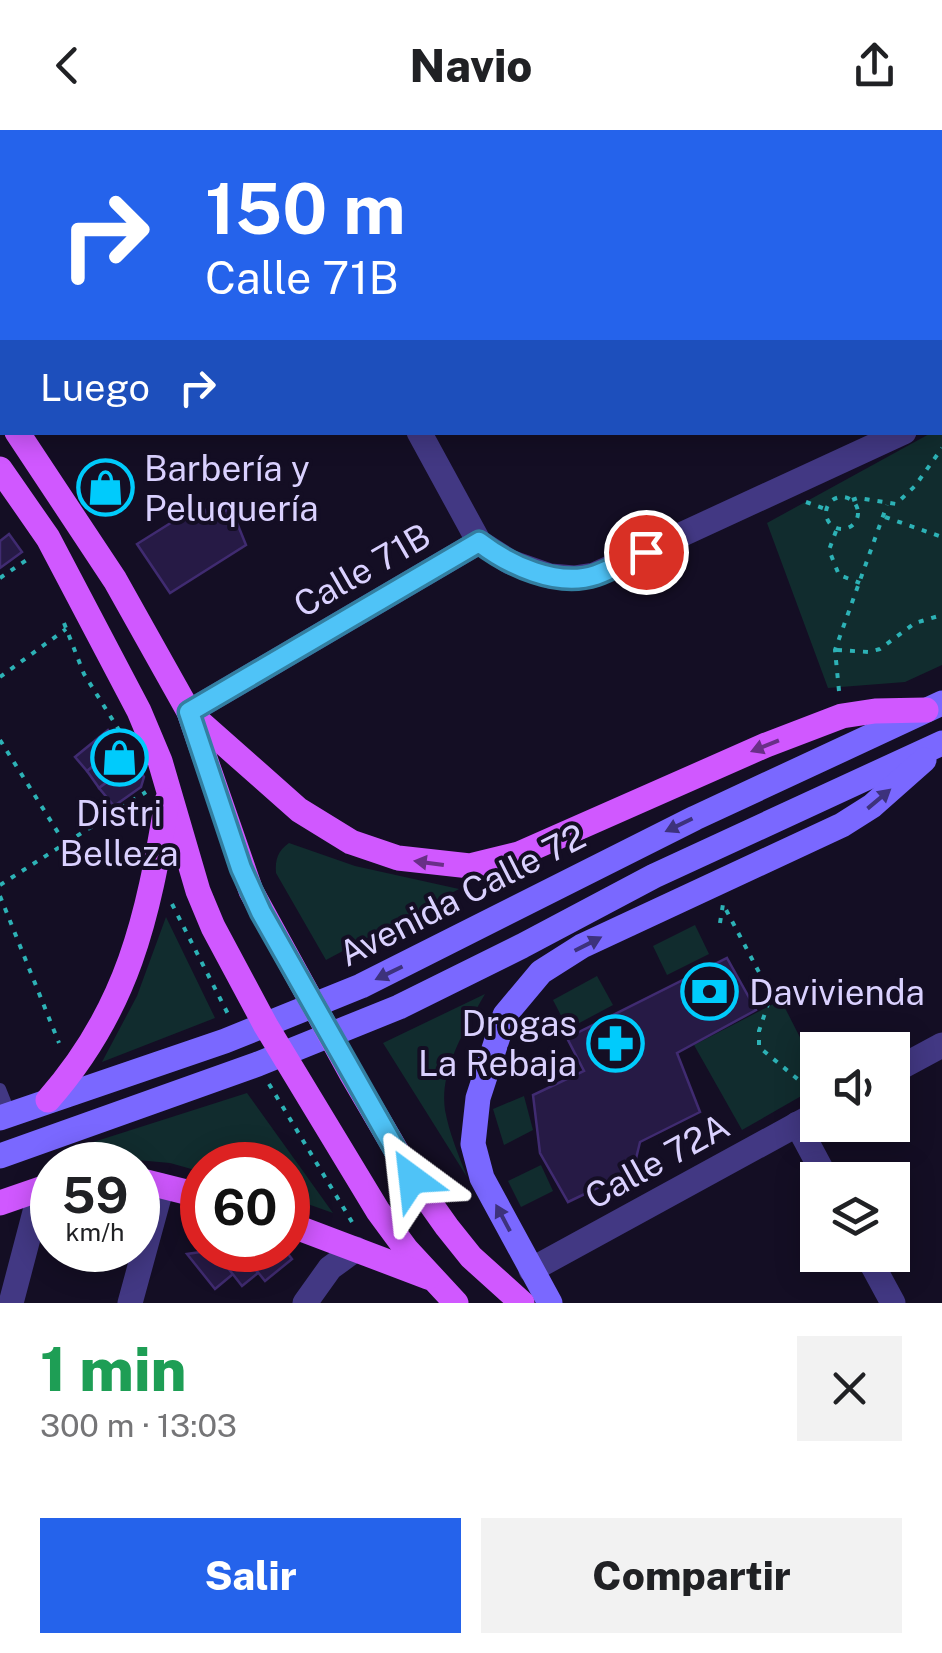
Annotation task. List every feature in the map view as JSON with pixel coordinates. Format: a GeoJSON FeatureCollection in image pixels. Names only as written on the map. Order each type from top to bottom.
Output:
{"type":"FeatureCollection","features":[{"type":"Feature","properties":{"kind":"main road"},"geometry":{"type":"LineString","coordinates":[[19,435],[114,580],[189,712],[246,879],[329,1036],[412,1179],[446,1227],[471,1257],[522,1303]]}},
{"type":"Feature","properties":{"kind":"main road"},"geometry":{"type":"LineString","coordinates":[[0,469],[48,538],[150,735],[157,795],[150,896],[120,989],[84,1056],[48,1100]]}},
{"type":"Feature","properties":{"kind":"main road"},"geometry":{"type":"LineString","coordinates":[[189,712],[250,770],[324,828],[373,852],[433,864],[470,866],[519,854],[766,745],[842,716],[934,707]]}},
{"type":"Feature","properties":{"kind":"main road","name":"Avenida Calle 72"},"geometry":{"type":"LineString","coordinates":[[5,1116],[266,1026],[312,1006],[420,958],[695,818],[934,707]]}},
{"type":"Feature","properties":{"kind":"main road"},"geometry":{"type":"LineString","coordinates":[[550,1303],[482,1178],[473,1144],[478,1098],[506,1015],[541,972],[582,946],[842,826],[872,806],[942,743]]}},
{"type":"Feature","properties":{"kind":"main road","name":"Avenida Calle 72"},"geometry":{"type":"LineString","coordinates":[[0,1156],[282,1054],[399,1007],[654,876],[942,743]]}},
{"type":"Feature","properties":{"kind":"main road"},"geometry":{"type":"LineString","coordinates":[[157,795],[213,927],[282,1054],[378,1211],[445,1295]]}},
{"type":"Feature","properties":{"kind":"main road"},"geometry":{"type":"LineString","coordinates":[[0,1204],[30,1193]]}},
{"type":"Feature","properties":{"kind":"main road"},"geometry":{"type":"LineString","coordinates":[[310,1232],[356,1249],[445,1295]]}},
{"type":"Feature","properties":{"kind":"street"},"geometry":{"type":"LineString","coordinates":[[421,435],[479,542]]}},
{"type":"Feature","properties":{"kind":"street","name":"Calle 71B"},"geometry":{"type":"LineString","coordinates":[[189,712],[479,542],[510,562],[550,576],[594,576],[898,435]]}},
{"type":"Feature","properties":{"kind":"street"},"geometry":{"type":"LineString","coordinates":[[910,1062],[942,1044]]}},
{"type":"Feature","properties":{"kind":"street","name":"Calle 72A"},"geometry":{"type":"LineString","coordinates":[[531,1270],[800,1123]]}},
{"type":"Feature","properties":{"kind":"street"},"geometry":{"type":"LineString","coordinates":[[305,1303],[323,1276],[328,1260],[322,1236]]}},
{"type":"Feature","properties":{"kind":"street"},"geometry":{"type":"LineString","coordinates":[[11,1303],[30,1242]]}},
{"type":"Feature","properties":{"kind":"street"},"geometry":{"type":"LineString","coordinates":[[323,1276],[356,1249]]}},
{"type":"Feature","properties":{"kind":"street"},"geometry":{"type":"LineString","coordinates":[[130,1303],[135,1272]]}},
{"type":"Feature","properties":{"kind":"street"},"geometry":{"type":"LineString","coordinates":[[876,1272],[893,1303]]}},
{"type":"Feature","properties":{"kind":"lane"},"geometry":{"type":"LineString","coordinates":[[0,1088],[5,1116]]}},
{"type":"Feature","properties":{"kind":"path"},"geometry":{"type":"LineString","coordinates":[[852,500],[858,516],[854,524],[846,529],[837,528],[826,517],[830,501],[845,496],[887,505],[902,500],[942,448]]}},
{"type":"Feature","properties":{"kind":"path"},"geometry":{"type":"LineString","coordinates":[[842,716],[836,650],[887,505]]}},
{"type":"Feature","properties":{"kind":"path"},"geometry":{"type":"LineString","coordinates":[[884,516],[942,538]]}},
{"type":"Feature","properties":{"kind":"path"},"geometry":{"type":"LineString","coordinates":[[837,528],[829,550],[839,575],[860,584]]}},
{"type":"Feature","properties":{"kind":"path"},"geometry":{"type":"LineString","coordinates":[[0,578],[31,557],[36,566]]}},
{"type":"Feature","properties":{"kind":"path"},"geometry":{"type":"LineString","coordinates":[[60,613],[84,674],[120,732]]}},
{"type":"Feature","properties":{"kind":"path"},"geometry":{"type":"LineString","coordinates":[[836,650],[880,650],[914,623],[942,616]]}},
{"type":"Feature","properties":{"kind":"path"},"geometry":{"type":"LineString","coordinates":[[0,677],[66,629]]}},
{"type":"Feature","properties":{"kind":"path"},"geometry":{"type":"LineString","coordinates":[[0,740],[66,844]]}},
{"type":"Feature","properties":{"kind":"path"},"geometry":{"type":"LineString","coordinates":[[0,885],[157,795]]}},
{"type":"Feature","properties":{"kind":"path"},"geometry":{"type":"LineString","coordinates":[[167,894],[228,1014]]}},
{"type":"Feature","properties":{"kind":"path"},"geometry":{"type":"LineString","coordinates":[[0,896],[59,1043]]}},
{"type":"Feature","properties":{"kind":"path"},"geometry":{"type":"LineString","coordinates":[[720,923],[723,904],[771,996],[758,1047],[800,1081]]}},
{"type":"Feature","properties":{"kind":"path"},"geometry":{"type":"LineString","coordinates":[[270,1085],[339,1206]]}},
{"type":"Feature","properties":{"kind":"green space"},"geometry":{"type":"Polygon","coordinates":[[[927,435],[942,435],[942,665],[905,682],[828,688],[767,523],[927,435]]]}},
{"type":"Feature","properties":{"kind":"green space"},"geometry":{"type":"Polygon","coordinates":[[[289,843],[355,866],[459,889],[326,960],[276,873],[278,856],[289,843]]]}},
{"type":"Feature","properties":{"kind":"green space"},"geometry":{"type":"Polygon","coordinates":[[[166,917],[215,1018],[102,1062],[137,996],[166,917]]]}},
{"type":"Feature","properties":{"kind":"green space"},"geometry":{"type":"Polygon","coordinates":[[[695,925],[709,954],[667,975],[653,946],[695,925]]]}},
{"type":"Feature","properties":{"kind":"green space"},"geometry":{"type":"Polygon","coordinates":[[[597,976],[613,1005],[568,1029],[553,1000],[597,976]]]}},
{"type":"Feature","properties":{"kind":"green space"},"geometry":{"type":"Polygon","coordinates":[[[485,994],[456,1049],[444,1095],[449,1127],[467,1177],[383,1043],[485,994]]]}},
{"type":"Feature","properties":{"kind":"green space"},"geometry":{"type":"Polygon","coordinates":[[[781,1000],[800,1037],[800,1097],[742,1130],[694,1045],[781,1000]]]}},
{"type":"Feature","properties":{"kind":"green space"},"geometry":{"type":"Polygon","coordinates":[[[247,1093],[282,1142],[180,1142],[180,1166],[160,1162],[160,1142],[93,1142],[247,1093]]]}},
{"type":"Feature","properties":{"kind":"green space"},"geometry":{"type":"Polygon","coordinates":[[[524,1096],[533,1130],[504,1145],[493,1109],[524,1096]]]}},
{"type":"Feature","properties":{"kind":"green space"},"geometry":{"type":"Polygon","coordinates":[[[541,1165],[553,1191],[521,1207],[508,1181],[541,1165]]]}},
{"type":"Feature","properties":{"kind":"green space"},"geometry":{"type":"Polygon","coordinates":[[[310,1181],[333,1213],[310,1205],[310,1181]]]}},
{"type":"Feature","properties":{"kind":"building"},"geometry":{"type":"Polygon","coordinates":[[[201,504],[210,518],[231,508],[246,545],[170,593],[137,544],[201,504]]]}},
{"type":"Feature","properties":{"kind":"building"},"geometry":{"type":"Polygon","coordinates":[[[9,534],[22,552],[0,568],[0,541],[9,534]]]}},
{"type":"Feature","properties":{"kind":"building"},"geometry":{"type":"Polygon","coordinates":[[[108,730],[120,745],[87,771],[75,757],[108,730]]]}},
{"type":"Feature","properties":{"kind":"building"},"geometry":{"type":"Polygon","coordinates":[[[120,745],[134,762],[99,788],[87,771],[120,745]]]}},
{"type":"Feature","properties":{"kind":"building"},"geometry":{"type":"Polygon","coordinates":[[[134,762],[144,777],[141,787],[114,806],[99,788],[134,762]]]}},
{"type":"Feature","properties":{"kind":"building"},"geometry":{"type":"Polygon","coordinates":[[[727,958],[756,1010],[677,1053],[700,1112],[640,1142],[633,1171],[568,1202],[540,1153],[533,1095],[584,1071],[567,1038],[727,958]]]}},
{"type":"Feature","properties":{"kind":"building"},"geometry":{"type":"Polygon","coordinates":[[[201,1272],[231,1272],[233,1274],[215,1289],[201,1272]]]}},
{"type":"Feature","properties":{"kind":"building"},"geometry":{"type":"Polygon","coordinates":[[[231,1272],[257,1272],[258,1273],[242,1286],[231,1272]]]}},
{"type":"Feature","properties":{"kind":"building"},"geometry":{"type":"Polygon","coordinates":[[[258,1272],[276,1272],[265,1281],[258,1272]]]}},
{"type":"Feature","properties":{"kind":"place","name":"Barbería y Peluquería"},"geometry":{"type":"Point","coordinates":[105,488]}},
{"type":"Feature","properties":{"kind":"place","name":"Distri Belleza"},"geometry":{"type":"Point","coordinates":[119,757]}},
{"type":"Feature","properties":{"kind":"place","name":"Davivienda"},"geometry":{"type":"Point","coordinates":[710,992]}},
{"type":"Feature","properties":{"kind":"place","name":"Drogas La Rebaja"},"geometry":{"type":"Point","coordinates":[616,1043]}},
{"type":"Feature","properties":{"kind":"route"},"geometry":{"type":"LineString","coordinates":[[412,1179],[261,912],[241,868],[189,712],[479,542],[528,569],[574,578],[594,576],[646,552]]}}]}
